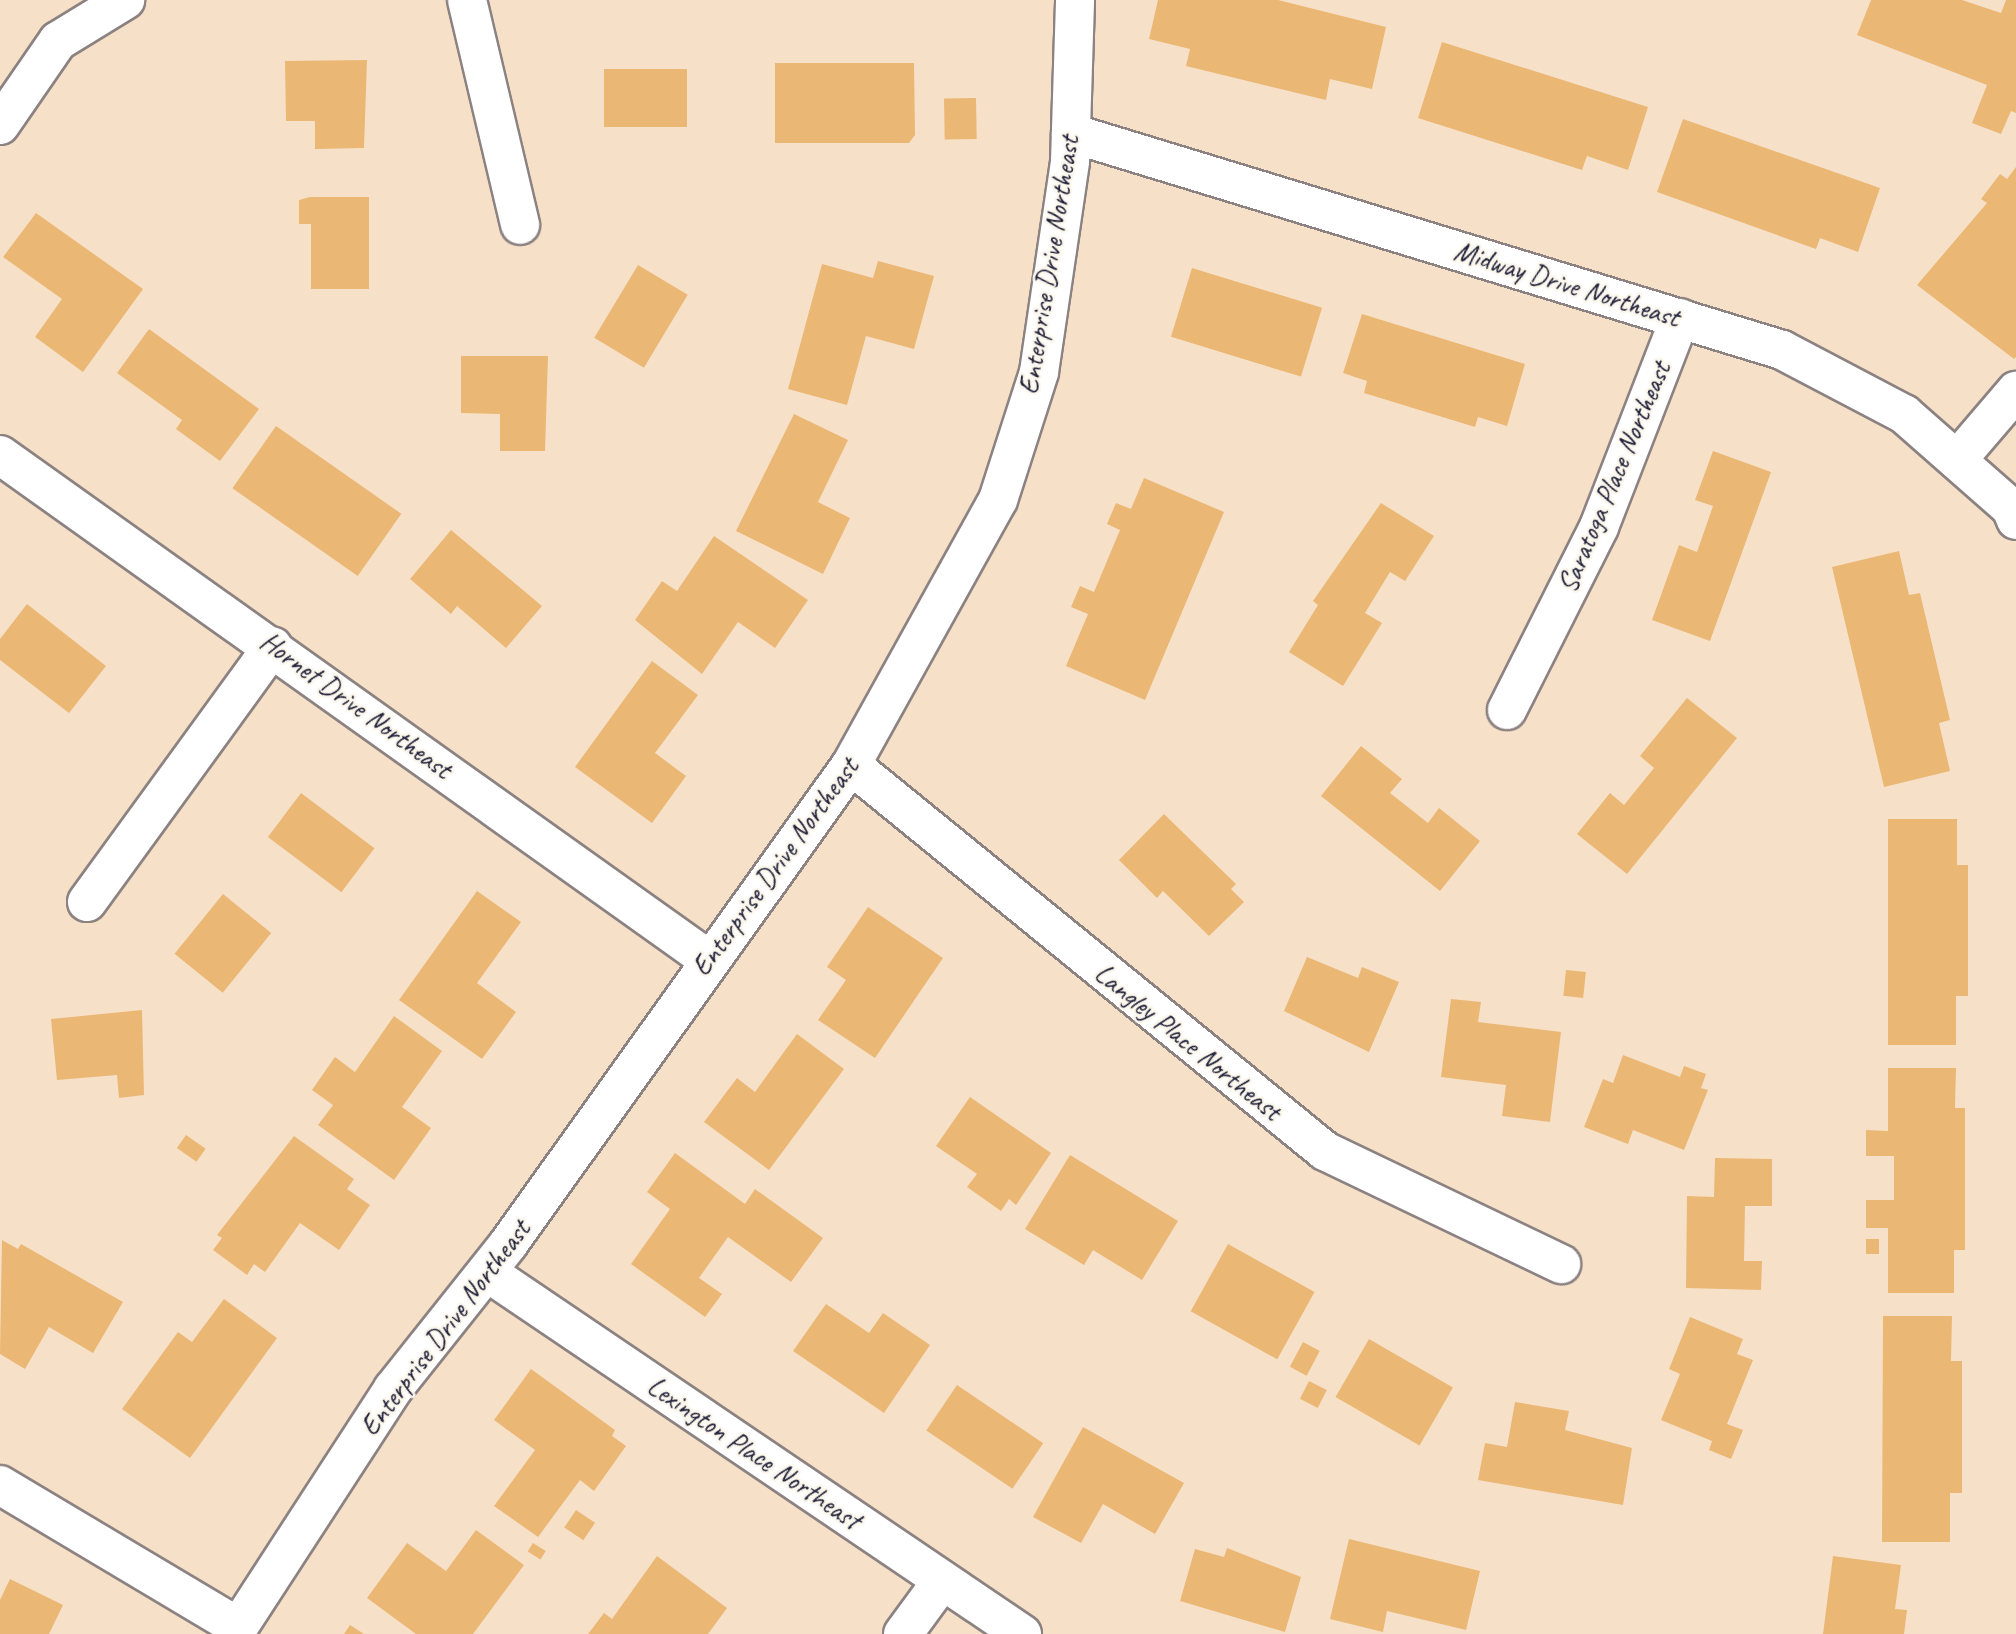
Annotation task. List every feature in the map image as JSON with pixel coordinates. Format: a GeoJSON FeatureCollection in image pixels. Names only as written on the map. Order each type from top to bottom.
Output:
{"type":"FeatureCollection","features":[{"type":"Feature","properties":{"kind":"street"},"geometry":{"type":"LineString","coordinates":[[0,125],[58,41],[125,0]]}},
{"type":"Feature","properties":{"kind":"street"},"geometry":{"type":"LineString","coordinates":[[467,0],[520,225]]}},
{"type":"Feature","properties":{"kind":"street","name":"Enterprise Drive Northeast"},"geometry":{"type":"LineString","coordinates":[[236,1630],[393,1389],[486,1272],[851,765],[998,500],[1039,372],[1071,134],[1075,0]]}},
{"type":"Feature","properties":{"kind":"street","name":"Midway Drive Northeast"},"geometry":{"type":"LineString","coordinates":[[1071,134],[1782,350],[1904,414],[2011,508],[2016,520]]}},
{"type":"Feature","properties":{"kind":"street","name":"Saratoga Place Northeast"},"geometry":{"type":"LineString","coordinates":[[1507,710],[1599,527],[1680,318]]}},
{"type":"Feature","properties":{"kind":"street"},"geometry":{"type":"LineString","coordinates":[[1957,460],[2016,391]]}},
{"type":"Feature","properties":{"kind":"street","name":"Hornet Drive Northeast"},"geometry":{"type":"LineString","coordinates":[[0,455],[274,646],[709,960]]}},
{"type":"Feature","properties":{"kind":"street"},"geometry":{"type":"LineString","coordinates":[[87,902],[274,646]]}},
{"type":"Feature","properties":{"kind":"street","name":"Langley Place Northeast"},"geometry":{"type":"LineString","coordinates":[[851,765],[1325,1151],[1561,1264]]}},
{"type":"Feature","properties":{"kind":"street","name":"Lexington Place Northeast"},"geometry":{"type":"LineString","coordinates":[[486,1272],[1022,1634]]}},
{"type":"Feature","properties":{"kind":"street"},"geometry":{"type":"LineString","coordinates":[[0,1485],[236,1630]]}},
{"type":"Feature","properties":{"kind":"street"},"geometry":{"type":"LineString","coordinates":[[902,1634],[942,1581]]}},
{"type":"Feature","properties":{"kind":"building"},"geometry":{"type":"Polygon","coordinates":[[[1158,0],[1278,0],[1386,27],[1372,89],[1330,79],[1326,100],[1186,66],[1190,49],[1149,39],[1158,0]]]}},
{"type":"Feature","properties":{"kind":"building"},"geometry":{"type":"Polygon","coordinates":[[[1871,0],[1962,0],[2001,13],[2006,0],[2016,0],[2016,113],[2011,111],[2001,134],[1972,123],[1987,85],[1857,35],[1871,0]]]}},
{"type":"Feature","properties":{"kind":"building"},"geometry":{"type":"Polygon","coordinates":[[[1442,42],[1648,107],[1628,170],[1587,156],[1582,170],[1418,118],[1442,42]]]}},
{"type":"Feature","properties":{"kind":"building"},"geometry":{"type":"Polygon","coordinates":[[[367,60],[364,148],[315,149],[315,121],[286,121],[285,61],[367,60]]]}},
{"type":"Feature","properties":{"kind":"building"},"geometry":{"type":"Polygon","coordinates":[[[775,63],[914,63],[915,135],[909,143],[775,143],[775,63]]]}},
{"type":"Feature","properties":{"kind":"building"},"geometry":{"type":"Polygon","coordinates":[[[604,69],[687,69],[687,127],[604,127],[604,69]]]}},
{"type":"Feature","properties":{"kind":"building"},"geometry":{"type":"Polygon","coordinates":[[[976,98],[977,139],[945,140],[944,99],[976,98]]]}},
{"type":"Feature","properties":{"kind":"building"},"geometry":{"type":"Polygon","coordinates":[[[1683,119],[1880,188],[1858,252],[1820,238],[1816,249],[1657,192],[1683,119]]]}},
{"type":"Feature","properties":{"kind":"building"},"geometry":{"type":"Polygon","coordinates":[[[2016,167],[2014,359],[1917,285],[1987,203],[1981,199],[2000,174],[2007,179],[2016,167]]]}},
{"type":"Feature","properties":{"kind":"building"},"geometry":{"type":"Polygon","coordinates":[[[310,197],[369,197],[369,289],[311,289],[311,224],[299,224],[299,200],[310,197]]]}},
{"type":"Feature","properties":{"kind":"building"},"geometry":{"type":"Polygon","coordinates":[[[36,213],[143,289],[83,372],[35,337],[62,299],[3,257],[36,213]]]}},
{"type":"Feature","properties":{"kind":"building"},"geometry":{"type":"Polygon","coordinates":[[[878,261],[934,276],[914,349],[866,336],[847,405],[788,389],[822,264],[873,278],[878,261]]]}},
{"type":"Feature","properties":{"kind":"building"},"geometry":{"type":"Polygon","coordinates":[[[638,265],[688,295],[644,368],[594,338],[638,265]]]}},
{"type":"Feature","properties":{"kind":"building"},"geometry":{"type":"Polygon","coordinates":[[[1192,268],[1322,308],[1301,377],[1171,337],[1192,268]]]}},
{"type":"Feature","properties":{"kind":"building"},"geometry":{"type":"Polygon","coordinates":[[[1362,314],[1525,364],[1507,426],[1478,417],[1475,427],[1364,393],[1367,381],[1343,373],[1362,314]]]}},
{"type":"Feature","properties":{"kind":"building"},"geometry":{"type":"Polygon","coordinates":[[[149,329],[259,409],[220,461],[176,429],[182,420],[117,373],[149,329]]]}},
{"type":"Feature","properties":{"kind":"building"},"geometry":{"type":"Polygon","coordinates":[[[461,356],[548,356],[545,451],[500,451],[500,414],[461,413],[461,356]]]}},
{"type":"Feature","properties":{"kind":"building"},"geometry":{"type":"Polygon","coordinates":[[[794,414],[848,440],[818,502],[850,518],[823,574],[736,531],[794,414]]]}},
{"type":"Feature","properties":{"kind":"building"},"geometry":{"type":"Polygon","coordinates":[[[276,426],[401,514],[358,576],[232,488],[276,426]]]}},
{"type":"Feature","properties":{"kind":"building"},"geometry":{"type":"Polygon","coordinates":[[[1713,451],[1771,472],[1710,641],[1652,620],[1679,545],[1697,552],[1713,506],[1695,500],[1713,451]]]}},
{"type":"Feature","properties":{"kind":"building"},"geometry":{"type":"Polygon","coordinates":[[[1144,478],[1224,512],[1145,700],[1066,666],[1088,614],[1071,607],[1080,586],[1094,592],[1120,530],[1107,524],[1116,503],[1131,509],[1144,478]]]}},
{"type":"Feature","properties":{"kind":"building"},"geometry":{"type":"Polygon","coordinates":[[[1381,503],[1434,536],[1405,581],[1390,572],[1365,613],[1382,623],[1343,686],[1289,652],[1318,605],[1313,601],[1381,503]]]}},
{"type":"Feature","properties":{"kind":"building"},"geometry":{"type":"Polygon","coordinates":[[[451,530],[542,606],[506,648],[457,606],[451,614],[410,579],[451,530]]]}},
{"type":"Feature","properties":{"kind":"building"},"geometry":{"type":"Polygon","coordinates":[[[714,536],[808,600],[775,648],[738,622],[702,674],[635,620],[662,581],[677,591],[714,536]]]}},
{"type":"Feature","properties":{"kind":"building"},"geometry":{"type":"Polygon","coordinates":[[[1899,551],[1909,595],[1920,593],[1950,720],[1939,723],[1950,771],[1884,787],[1832,567],[1899,551]]]}},
{"type":"Feature","properties":{"kind":"building"},"geometry":{"type":"Polygon","coordinates":[[[27,604],[106,666],[69,713],[0,660],[0,639],[27,604]]]}},
{"type":"Feature","properties":{"kind":"building"},"geometry":{"type":"Polygon","coordinates":[[[652,661],[698,695],[655,753],[686,776],[652,823],[575,767],[652,661]]]}},
{"type":"Feature","properties":{"kind":"building"},"geometry":{"type":"Polygon","coordinates":[[[1687,698],[1737,738],[1627,874],[1577,834],[1610,793],[1624,805],[1654,768],[1640,756],[1687,698]]]}},
{"type":"Feature","properties":{"kind":"building"},"geometry":{"type":"Polygon","coordinates":[[[1361,746],[1402,779],[1390,793],[1428,823],[1439,808],[1480,841],[1440,891],[1321,796],[1361,746]]]}},
{"type":"Feature","properties":{"kind":"building"},"geometry":{"type":"Polygon","coordinates":[[[301,793],[374,848],[341,892],[268,837],[301,793]]]}},
{"type":"Feature","properties":{"kind":"building"},"geometry":{"type":"Polygon","coordinates":[[[1164,814],[1236,884],[1231,889],[1244,902],[1209,936],[1163,891],[1157,898],[1119,860],[1164,814]]]}},
{"type":"Feature","properties":{"kind":"building"},"geometry":{"type":"Polygon","coordinates":[[[1888,819],[1957,819],[1957,865],[1968,865],[1968,996],[1956,996],[1956,1045],[1888,1045],[1888,819]]]}},
{"type":"Feature","properties":{"kind":"building"},"geometry":{"type":"Polygon","coordinates":[[[477,891],[521,922],[477,983],[516,1012],[482,1059],[399,1000],[477,891]]]}},
{"type":"Feature","properties":{"kind":"building"},"geometry":{"type":"Polygon","coordinates":[[[223,894],[271,933],[223,993],[175,954],[223,894]]]}},
{"type":"Feature","properties":{"kind":"building"},"geometry":{"type":"Polygon","coordinates":[[[868,907],[943,958],[875,1058],[818,1020],[846,980],[827,967],[868,907]]]}},
{"type":"Feature","properties":{"kind":"building"},"geometry":{"type":"Polygon","coordinates":[[[1307,957],[1358,978],[1362,967],[1399,982],[1369,1052],[1284,1011],[1307,957]]]}},
{"type":"Feature","properties":{"kind":"building"},"geometry":{"type":"Polygon","coordinates":[[[1566,970],[1586,972],[1583,998],[1563,996],[1566,970]]]}},
{"type":"Feature","properties":{"kind":"building"},"geometry":{"type":"Polygon","coordinates":[[[1451,999],[1481,1002],[1478,1022],[1561,1032],[1550,1122],[1502,1116],[1506,1085],[1441,1077],[1451,999]]]}},
{"type":"Feature","properties":{"kind":"building"},"geometry":{"type":"Polygon","coordinates":[[[142,1010],[144,1095],[119,1098],[117,1075],[57,1080],[51,1019],[142,1010]]]}},
{"type":"Feature","properties":{"kind":"building"},"geometry":{"type":"Polygon","coordinates":[[[394,1016],[442,1051],[402,1107],[431,1128],[394,1180],[318,1125],[333,1105],[312,1090],[335,1057],[355,1072],[394,1016]]]}},
{"type":"Feature","properties":{"kind":"building"},"geometry":{"type":"Polygon","coordinates":[[[797,1034],[844,1069],[769,1170],[704,1122],[737,1078],[755,1092],[797,1034]]]}},
{"type":"Feature","properties":{"kind":"building"},"geometry":{"type":"Polygon","coordinates":[[[1623,1055],[1680,1077],[1684,1066],[1706,1074],[1701,1088],[1708,1090],[1684,1150],[1633,1130],[1628,1144],[1584,1127],[1603,1079],[1613,1083],[1623,1055]]]}},
{"type":"Feature","properties":{"kind":"building"},"geometry":{"type":"Polygon","coordinates":[[[1888,1068],[1956,1068],[1955,1108],[1965,1108],[1965,1250],[1954,1250],[1954,1293],[1888,1293],[1888,1228],[1866,1228],[1866,1200],[1894,1200],[1894,1156],[1866,1156],[1866,1130],[1888,1131],[1888,1068]]]}},
{"type":"Feature","properties":{"kind":"building"},"geometry":{"type":"Polygon","coordinates":[[[970,1097],[1051,1153],[1016,1205],[1009,1199],[1001,1211],[967,1187],[977,1174],[936,1146],[970,1097]]]}},
{"type":"Feature","properties":{"kind":"building"},"geometry":{"type":"Polygon","coordinates":[[[186,1135],[206,1149],[196,1162],[177,1148],[186,1135]]]}},
{"type":"Feature","properties":{"kind":"building"},"geometry":{"type":"Polygon","coordinates":[[[294,1136],[354,1179],[347,1189],[370,1205],[339,1250],[300,1223],[265,1272],[254,1264],[247,1275],[213,1250],[222,1238],[217,1235],[294,1136]]]}},
{"type":"Feature","properties":{"kind":"building"},"geometry":{"type":"Polygon","coordinates":[[[675,1153],[745,1204],[755,1189],[823,1238],[791,1282],[728,1237],[699,1278],[722,1294],[705,1317],[631,1264],[670,1209],[647,1192],[675,1153]]]}},
{"type":"Feature","properties":{"kind":"building"},"geometry":{"type":"Polygon","coordinates":[[[1070,1155],[1178,1221],[1142,1280],[1093,1250],[1084,1265],[1025,1229],[1070,1155]]]}},
{"type":"Feature","properties":{"kind":"building"},"geometry":{"type":"Polygon","coordinates":[[[1715,1158],[1772,1159],[1772,1206],[1745,1206],[1744,1261],[1762,1261],[1761,1290],[1686,1288],[1687,1196],[1714,1197],[1715,1158]]]}},
{"type":"Feature","properties":{"kind":"building"},"geometry":{"type":"Polygon","coordinates":[[[1866,1239],[1879,1239],[1879,1254],[1866,1254],[1866,1239]]]}},
{"type":"Feature","properties":{"kind":"building"},"geometry":{"type":"Polygon","coordinates":[[[2,1240],[18,1249],[21,1244],[123,1302],[93,1353],[49,1327],[25,1369],[0,1354],[2,1240]]]}},
{"type":"Feature","properties":{"kind":"building"},"geometry":{"type":"Polygon","coordinates":[[[1228,1244],[1315,1292],[1277,1359],[1191,1311],[1228,1244]]]}},
{"type":"Feature","properties":{"kind":"building"},"geometry":{"type":"Polygon","coordinates":[[[224,1299],[277,1338],[190,1458],[122,1409],[178,1332],[192,1342],[224,1299]]]}},
{"type":"Feature","properties":{"kind":"building"},"geometry":{"type":"Polygon","coordinates":[[[826,1304],[869,1333],[883,1313],[930,1345],[884,1413],[793,1351],[826,1304]]]}},
{"type":"Feature","properties":{"kind":"building"},"geometry":{"type":"Polygon","coordinates":[[[1883,1316],[1952,1316],[1951,1361],[1962,1361],[1962,1493],[1950,1493],[1950,1542],[1882,1542],[1883,1316]]]}},
{"type":"Feature","properties":{"kind":"building"},"geometry":{"type":"Polygon","coordinates":[[[1690,1317],[1743,1339],[1737,1354],[1753,1360],[1727,1424],[1743,1430],[1731,1459],[1709,1450],[1712,1441],[1661,1420],[1680,1374],[1669,1369],[1690,1317]]]}},
{"type":"Feature","properties":{"kind":"building"},"geometry":{"type":"Polygon","coordinates":[[[1369,1339],[1453,1388],[1420,1446],[1336,1397],[1369,1339]]]}},
{"type":"Feature","properties":{"kind":"building"},"geometry":{"type":"Polygon","coordinates":[[[1303,1342],[1320,1351],[1307,1376],[1290,1367],[1303,1342]]]}},
{"type":"Feature","properties":{"kind":"building"},"geometry":{"type":"Polygon","coordinates":[[[531,1369],[615,1430],[612,1436],[626,1446],[594,1491],[580,1480],[538,1537],[494,1506],[535,1450],[494,1420],[531,1369]]]}},
{"type":"Feature","properties":{"kind":"building"},"geometry":{"type":"Polygon","coordinates":[[[1309,1381],[1327,1390],[1318,1408],[1300,1399],[1309,1381]]]}},
{"type":"Feature","properties":{"kind":"building"},"geometry":{"type":"Polygon","coordinates":[[[957,1385],[1043,1443],[1012,1489],[926,1431],[957,1385]]]}},
{"type":"Feature","properties":{"kind":"building"},"geometry":{"type":"Polygon","coordinates":[[[1515,1402],[1569,1411],[1565,1430],[1632,1448],[1623,1505],[1478,1480],[1485,1443],[1507,1447],[1515,1402]]]}},
{"type":"Feature","properties":{"kind":"building"},"geometry":{"type":"Polygon","coordinates":[[[1083,1427],[1184,1483],[1155,1534],[1103,1504],[1081,1543],[1033,1517],[1083,1427]]]}},
{"type":"Feature","properties":{"kind":"building"},"geometry":{"type":"Polygon","coordinates":[[[576,1510],[595,1523],[583,1540],[564,1527],[576,1510]]]}},
{"type":"Feature","properties":{"kind":"building"},"geometry":{"type":"Polygon","coordinates":[[[476,1530],[524,1565],[473,1634],[416,1634],[367,1598],[407,1543],[446,1571],[476,1530]]]}},
{"type":"Feature","properties":{"kind":"building"},"geometry":{"type":"Polygon","coordinates":[[[1349,1539],[1480,1571],[1466,1630],[1387,1611],[1383,1632],[1330,1619],[1349,1539]]]}},
{"type":"Feature","properties":{"kind":"building"},"geometry":{"type":"Polygon","coordinates":[[[533,1543],[546,1551],[540,1559],[528,1551],[533,1543]]]}},
{"type":"Feature","properties":{"kind":"building"},"geometry":{"type":"Polygon","coordinates":[[[1227,1548],[1301,1577],[1285,1632],[1180,1601],[1195,1549],[1224,1557],[1227,1548]]]}},
{"type":"Feature","properties":{"kind":"building"},"geometry":{"type":"Polygon","coordinates":[[[657,1556],[727,1608],[708,1634],[588,1634],[604,1613],[612,1619],[657,1556]]]}},
{"type":"Feature","properties":{"kind":"building"},"geometry":{"type":"Polygon","coordinates":[[[1833,1556],[1901,1565],[1895,1609],[1907,1610],[1904,1634],[1823,1634],[1833,1556]]]}},
{"type":"Feature","properties":{"kind":"building"},"geometry":{"type":"Polygon","coordinates":[[[10,1579],[63,1605],[49,1634],[0,1634],[0,1600],[10,1579]]]}},
{"type":"Feature","properties":{"kind":"building"},"geometry":{"type":"Polygon","coordinates":[[[350,1625],[364,1634],[344,1634],[350,1625]]]}}]}
